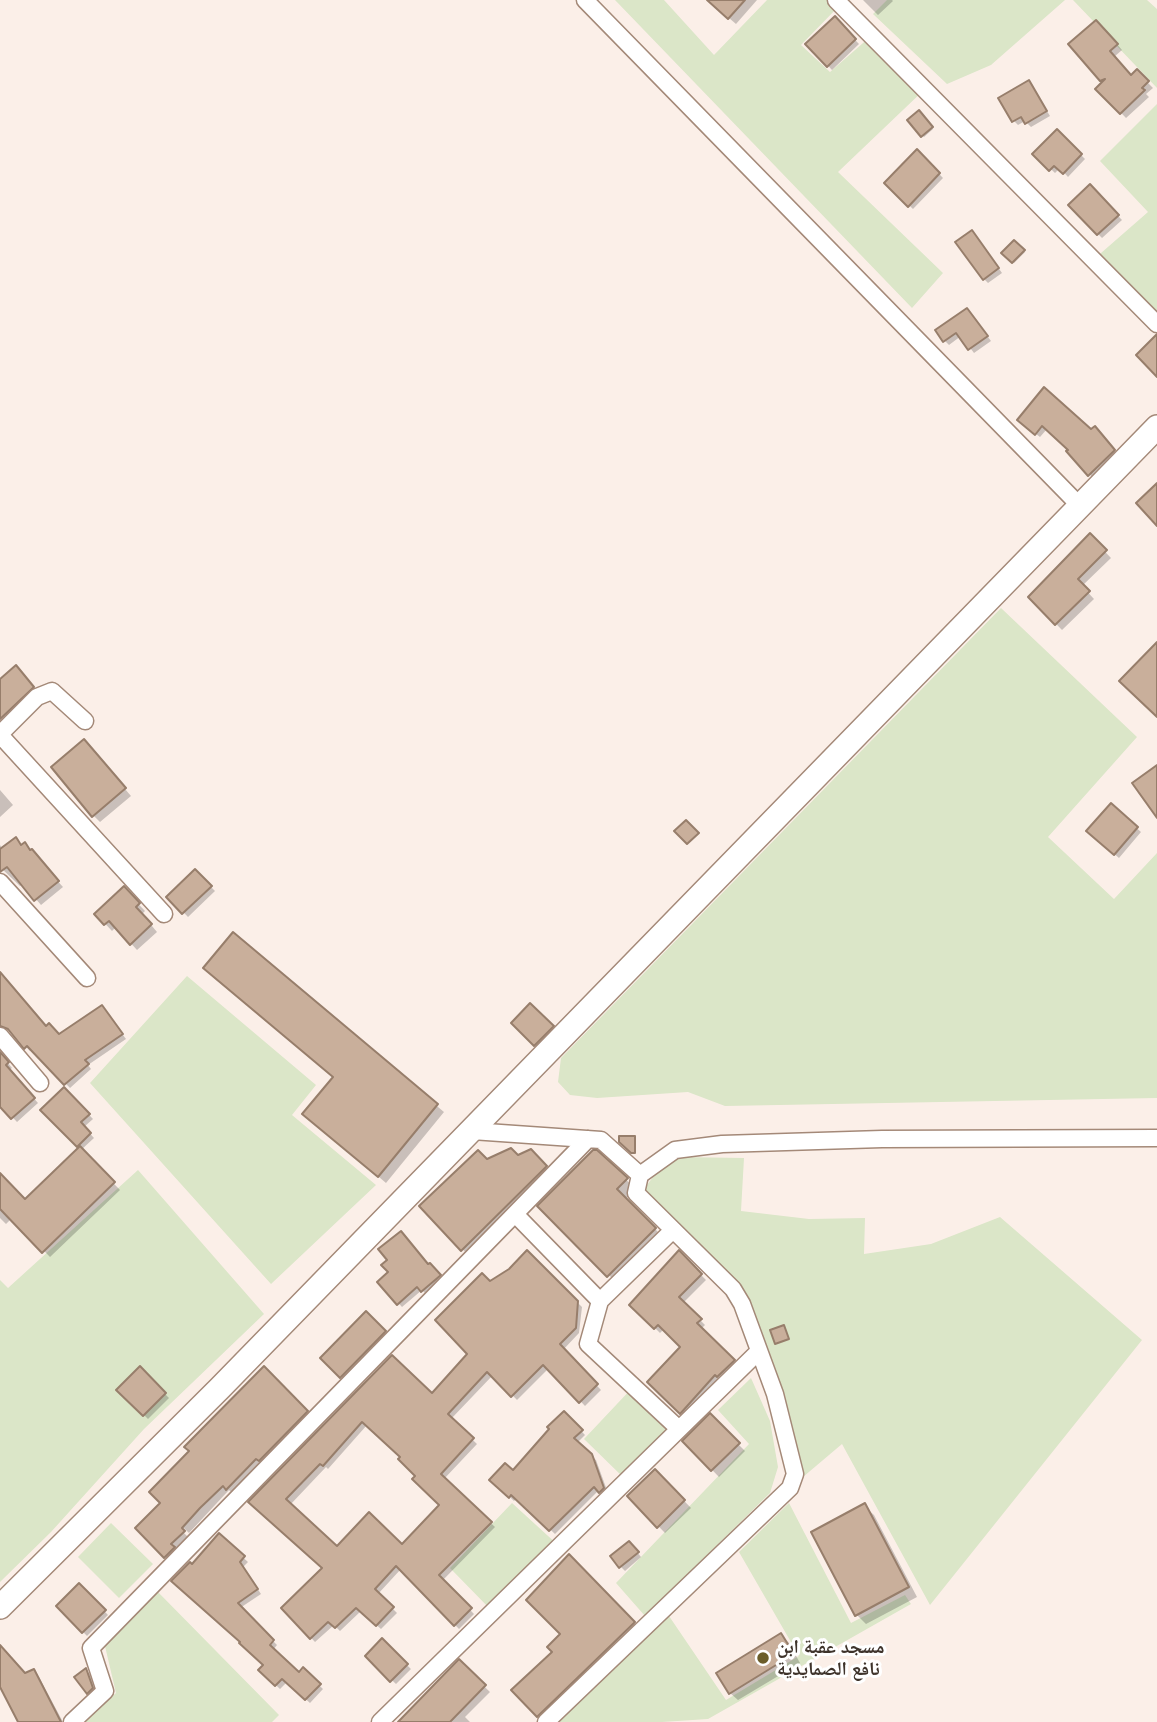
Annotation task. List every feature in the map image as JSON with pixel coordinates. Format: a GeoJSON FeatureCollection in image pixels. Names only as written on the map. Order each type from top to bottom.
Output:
{"type":"FeatureCollection","features":[{"type":"Feature","properties":{"kind":"street"},"geometry":{"type":"LineString","coordinates":[[584,0],[1080,506]]}},
{"type":"Feature","properties":{"kind":"street"},"geometry":{"type":"LineString","coordinates":[[836,0],[1157,324]]}},
{"type":"Feature","properties":{"kind":"street"},"geometry":{"type":"LineString","coordinates":[[0,1607],[472,1131],[1157,427]]}},
{"type":"Feature","properties":{"kind":"street"},"geometry":{"type":"LineString","coordinates":[[85,721],[52,691],[37,697],[0,734],[164,914]]}},
{"type":"Feature","properties":{"kind":"street"},"geometry":{"type":"LineString","coordinates":[[0,882],[86,978]]}},
{"type":"Feature","properties":{"kind":"street"},"geometry":{"type":"LineString","coordinates":[[0,1035],[40,1083]]}},
{"type":"Feature","properties":{"kind":"street"},"geometry":{"type":"LineString","coordinates":[[472,1131],[601,1140],[640,1175]]}},
{"type":"Feature","properties":{"kind":"street"},"geometry":{"type":"LineString","coordinates":[[546,1722],[790,1488],[795,1474],[775,1394],[742,1304],[733,1289],[636,1193],[640,1175],[675,1150],[722,1144],[882,1139],[1157,1138]]}},
{"type":"Feature","properties":{"kind":"street"},"geometry":{"type":"LineString","coordinates":[[72,1722],[105,1691],[91,1648],[588,1139]]}},
{"type":"Feature","properties":{"kind":"street"},"geometry":{"type":"LineString","coordinates":[[515,1213],[600,1301]]}},
{"type":"Feature","properties":{"kind":"street"},"geometry":{"type":"LineString","coordinates":[[673,1230],[600,1301],[588,1344],[679,1429]]}},
{"type":"Feature","properties":{"kind":"street"},"geometry":{"type":"LineString","coordinates":[[380,1722],[759,1351]]}},
{"type":"Feature","properties":{"kind":"green space"},"geometry":{"type":"Polygon","coordinates":[[[615,0],[664,0],[714,55],[767,0],[836,0],[840,5],[801,45],[830,72],[871,36],[925,89],[838,172],[943,273],[912,308],[615,0]]]}},
{"type":"Feature","properties":{"kind":"green space"},"geometry":{"type":"Polygon","coordinates":[[[887,0],[1065,0],[991,65],[947,84],[873,14],[887,0]]]}},
{"type":"Feature","properties":{"kind":"green space"},"geometry":{"type":"Polygon","coordinates":[[[1073,0],[1147,0],[1157,9],[1157,88],[1073,0]]]}},
{"type":"Feature","properties":{"kind":"green space"},"geometry":{"type":"Polygon","coordinates":[[[1157,104],[1157,324],[1093,260],[1148,212],[1100,161],[1157,104]]]}},
{"type":"Feature","properties":{"kind":"green space"},"geometry":{"type":"Polygon","coordinates":[[[1001,608],[1137,737],[1048,837],[1114,899],[1157,853],[1157,1098],[725,1106],[688,1092],[597,1098],[570,1095],[558,1082],[561,1058],[1001,608]]]}},
{"type":"Feature","properties":{"kind":"green space"},"geometry":{"type":"Polygon","coordinates":[[[187,976],[316,1085],[292,1115],[376,1185],[271,1284],[90,1083],[187,976]]]}},
{"type":"Feature","properties":{"kind":"green space"},"geometry":{"type":"Polygon","coordinates":[[[680,1157],[744,1158],[741,1211],[809,1219],[865,1218],[864,1254],[931,1244],[1000,1217],[1142,1340],[930,1605],[842,1444],[790,1488],[795,1473],[742,1304],[673,1230],[644,1189],[656,1173],[680,1157]]]}},
{"type":"Feature","properties":{"kind":"green space"},"geometry":{"type":"Polygon","coordinates":[[[138,1170],[264,1314],[144,1429],[51,1532],[0,1582],[0,1280],[8,1288],[138,1170]]]}},
{"type":"Feature","properties":{"kind":"green space"},"geometry":{"type":"Polygon","coordinates":[[[751,1378],[770,1421],[778,1467],[770,1493],[645,1616],[616,1583],[749,1444],[718,1410],[751,1378]]]}},
{"type":"Feature","properties":{"kind":"green space"},"geometry":{"type":"Polygon","coordinates":[[[633,1387],[679,1429],[626,1480],[584,1439],[633,1387]]]}},
{"type":"Feature","properties":{"kind":"green space"},"geometry":{"type":"Polygon","coordinates":[[[512,1503],[559,1546],[492,1611],[450,1568],[512,1503]]]}},
{"type":"Feature","properties":{"kind":"green space"},"geometry":{"type":"Polygon","coordinates":[[[789,1503],[851,1623],[905,1595],[911,1604],[708,1719],[558,1722],[669,1616],[726,1700],[799,1656],[739,1552],[789,1503]]]}},
{"type":"Feature","properties":{"kind":"green space"},"geometry":{"type":"Polygon","coordinates":[[[111,1523],[153,1564],[119,1598],[78,1557],[111,1523]]]}},
{"type":"Feature","properties":{"kind":"green space"},"geometry":{"type":"Polygon","coordinates":[[[155,1589],[279,1715],[272,1722],[85,1722],[116,1693],[104,1642],[155,1589]]]}},
{"type":"Feature","properties":{"kind":"building"},"geometry":{"type":"Polygon","coordinates":[[[707,0],[745,0],[728,19],[707,0]]]}},
{"type":"Feature","properties":{"kind":"building"},"geometry":{"type":"Polygon","coordinates":[[[835,16],[856,39],[827,67],[805,44],[835,16]]]}},
{"type":"Feature","properties":{"kind":"building"},"geometry":{"type":"Polygon","coordinates":[[[1096,20],[1118,44],[1110,51],[1131,75],[1137,69],[1149,81],[1142,88],[1145,90],[1120,114],[1095,89],[1105,79],[1100,81],[1068,44],[1096,20]]]}},
{"type":"Feature","properties":{"kind":"building"},"geometry":{"type":"Polygon","coordinates":[[[1029,80],[1047,111],[1025,124],[1021,117],[1012,122],[998,98],[1029,80]]]}},
{"type":"Feature","properties":{"kind":"building"},"geometry":{"type":"Polygon","coordinates":[[[919,110],[933,127],[921,137],[907,120],[919,110]]]}},
{"type":"Feature","properties":{"kind":"building"},"geometry":{"type":"Polygon","coordinates":[[[1057,129],[1082,154],[1063,174],[1054,166],[1049,171],[1032,154],[1057,129]]]}},
{"type":"Feature","properties":{"kind":"building"},"geometry":{"type":"Polygon","coordinates":[[[917,149],[940,173],[908,207],[884,183],[917,149]]]}},
{"type":"Feature","properties":{"kind":"building"},"geometry":{"type":"Polygon","coordinates":[[[1090,184],[1119,215],[1097,235],[1068,205],[1090,184]]]}},
{"type":"Feature","properties":{"kind":"building"},"geometry":{"type":"Polygon","coordinates":[[[972,230],[999,268],[983,280],[955,242],[972,230]]]}},
{"type":"Feature","properties":{"kind":"building"},"geometry":{"type":"Polygon","coordinates":[[[1014,240],[1025,250],[1012,263],[1001,253],[1014,240]]]}},
{"type":"Feature","properties":{"kind":"building"},"geometry":{"type":"Polygon","coordinates":[[[967,308],[988,336],[968,350],[956,333],[943,342],[935,330],[967,308]]]}},
{"type":"Feature","properties":{"kind":"building"},"geometry":{"type":"Polygon","coordinates":[[[1157,334],[1157,377],[1136,355],[1157,334]]]}},
{"type":"Feature","properties":{"kind":"building"},"geometry":{"type":"Polygon","coordinates":[[[1044,387],[1091,429],[1095,426],[1115,450],[1088,476],[1066,451],[1068,450],[1042,426],[1035,435],[1017,420],[1044,387]]]}},
{"type":"Feature","properties":{"kind":"building"},"geometry":{"type":"Polygon","coordinates":[[[1157,483],[1157,526],[1136,503],[1157,483]]]}},
{"type":"Feature","properties":{"kind":"building"},"geometry":{"type":"Polygon","coordinates":[[[1090,533],[1107,550],[1078,579],[1090,591],[1055,625],[1028,597],[1090,533]]]}},
{"type":"Feature","properties":{"kind":"building"},"geometry":{"type":"Polygon","coordinates":[[[1157,642],[1157,717],[1119,681],[1157,642]]]}},
{"type":"Feature","properties":{"kind":"building"},"geometry":{"type":"Polygon","coordinates":[[[16,665],[34,687],[0,719],[0,679],[16,665]]]}},
{"type":"Feature","properties":{"kind":"building"},"geometry":{"type":"Polygon","coordinates":[[[84,739],[126,788],[92,817],[51,767],[84,739]]]}},
{"type":"Feature","properties":{"kind":"building"},"geometry":{"type":"Polygon","coordinates":[[[1157,765],[1157,818],[1132,783],[1157,765]]]}},
{"type":"Feature","properties":{"kind":"building"},"geometry":{"type":"Polygon","coordinates":[[[1111,803],[1138,827],[1114,855],[1086,831],[1111,803]]]}},
{"type":"Feature","properties":{"kind":"building"},"geometry":{"type":"Polygon","coordinates":[[[686,820],[699,833],[687,844],[674,831],[686,820]]]}},
{"type":"Feature","properties":{"kind":"building"},"geometry":{"type":"Polygon","coordinates":[[[16,837],[21,845],[25,842],[30,850],[32,849],[59,881],[34,901],[7,867],[0,872],[0,849],[16,837]]]}},
{"type":"Feature","properties":{"kind":"building"},"geometry":{"type":"Polygon","coordinates":[[[195,869],[212,886],[182,914],[166,897],[195,869]]]}},
{"type":"Feature","properties":{"kind":"building"},"geometry":{"type":"Polygon","coordinates":[[[124,886],[140,903],[136,907],[152,924],[130,945],[109,921],[104,925],[94,914],[124,886]]]}},
{"type":"Feature","properties":{"kind":"building"},"geometry":{"type":"Polygon","coordinates":[[[233,932],[438,1104],[378,1177],[302,1114],[333,1077],[203,968],[233,932]]]}},
{"type":"Feature","properties":{"kind":"building"},"geometry":{"type":"Polygon","coordinates":[[[0,972],[46,1026],[49,1023],[59,1034],[102,1005],[123,1034],[85,1060],[89,1064],[64,1085],[27,1046],[24,1049],[8,1029],[0,1026],[0,972]]]}},
{"type":"Feature","properties":{"kind":"building"},"geometry":{"type":"Polygon","coordinates":[[[530,1003],[554,1026],[534,1046],[511,1023],[530,1003]]]}},
{"type":"Feature","properties":{"kind":"building"},"geometry":{"type":"Polygon","coordinates":[[[0,1052],[9,1062],[6,1065],[35,1098],[11,1119],[0,1107],[0,1052]]]}},
{"type":"Feature","properties":{"kind":"building"},"geometry":{"type":"Polygon","coordinates":[[[64,1087],[90,1114],[81,1122],[91,1133],[77,1147],[40,1110],[64,1087]]]}},
{"type":"Feature","properties":{"kind":"building"},"geometry":{"type":"Polygon","coordinates":[[[619,1136],[635,1136],[635,1153],[631,1153],[619,1142],[619,1136]]]}},
{"type":"Feature","properties":{"kind":"building"},"geometry":{"type":"Polygon","coordinates":[[[80,1146],[115,1182],[42,1253],[0,1209],[0,1173],[25,1199],[80,1146]]]}},
{"type":"Feature","properties":{"kind":"building"},"geometry":{"type":"Polygon","coordinates":[[[511,1148],[518,1155],[531,1149],[547,1166],[461,1251],[419,1206],[478,1150],[487,1159],[511,1148]]]}},
{"type":"Feature","properties":{"kind":"building"},"geometry":{"type":"Polygon","coordinates":[[[593,1150],[597,1150],[628,1178],[617,1189],[656,1228],[607,1277],[537,1206],[593,1150]]]}},
{"type":"Feature","properties":{"kind":"building"},"geometry":{"type":"Polygon","coordinates":[[[401,1231],[428,1264],[441,1275],[421,1292],[417,1287],[397,1305],[377,1282],[388,1272],[381,1265],[387,1260],[378,1249],[401,1231]]]}},
{"type":"Feature","properties":{"kind":"building"},"geometry":{"type":"Polygon","coordinates":[[[527,1250],[578,1301],[576,1328],[560,1344],[598,1384],[579,1403],[543,1365],[511,1397],[487,1372],[448,1414],[474,1438],[441,1474],[492,1522],[439,1575],[472,1608],[454,1626],[396,1566],[375,1589],[394,1607],[376,1626],[356,1608],[335,1628],[328,1622],[310,1639],[281,1608],[322,1568],[248,1502],[392,1355],[432,1393],[467,1354],[435,1320],[482,1273],[490,1281],[509,1269],[527,1250]],[[362,1422],[323,1466],[320,1464],[286,1499],[337,1546],[369,1512],[402,1544],[439,1505],[412,1479],[415,1476],[398,1459],[400,1457],[362,1422]]]}},
{"type":"Feature","properties":{"kind":"building"},"geometry":{"type":"Polygon","coordinates":[[[679,1250],[702,1274],[679,1297],[702,1319],[697,1323],[735,1360],[717,1377],[715,1375],[680,1414],[647,1382],[680,1347],[658,1325],[654,1329],[629,1305],[679,1250]]]}},
{"type":"Feature","properties":{"kind":"building"},"geometry":{"type":"Polygon","coordinates":[[[366,1311],[386,1331],[340,1378],[320,1358],[366,1311]]]}},
{"type":"Feature","properties":{"kind":"building"},"geometry":{"type":"Polygon","coordinates":[[[784,1325],[789,1339],[775,1344],[770,1330],[784,1325]]]}},
{"type":"Feature","properties":{"kind":"building"},"geometry":{"type":"Polygon","coordinates":[[[140,1366],[166,1393],[143,1416],[116,1390],[140,1366]]]}},
{"type":"Feature","properties":{"kind":"building"},"geometry":{"type":"Polygon","coordinates":[[[264,1366],[308,1411],[259,1461],[256,1459],[226,1490],[223,1486],[200,1508],[182,1528],[185,1531],[171,1544],[175,1547],[164,1558],[135,1528],[160,1503],[149,1492],[189,1451],[184,1447],[264,1366]]]}},
{"type":"Feature","properties":{"kind":"building"},"geometry":{"type":"Polygon","coordinates":[[[564,1411],[583,1430],[574,1438],[592,1454],[604,1488],[599,1493],[594,1487],[549,1531],[511,1495],[509,1498],[489,1480],[505,1463],[513,1470],[549,1429],[547,1427],[564,1411]]]}},
{"type":"Feature","properties":{"kind":"building"},"geometry":{"type":"Polygon","coordinates":[[[710,1413],[740,1443],[711,1471],[682,1441],[710,1413]]]}},
{"type":"Feature","properties":{"kind":"building"},"geometry":{"type":"Polygon","coordinates":[[[655,1469],[685,1500],[657,1528],[627,1496],[655,1469]]]}},
{"type":"Feature","properties":{"kind":"building"},"geometry":{"type":"Polygon","coordinates":[[[865,1503],[909,1587],[855,1616],[811,1532],[865,1503]]]}},
{"type":"Feature","properties":{"kind":"building"},"geometry":{"type":"Polygon","coordinates":[[[219,1533],[245,1556],[240,1562],[258,1589],[238,1603],[274,1640],[270,1645],[299,1672],[303,1667],[321,1684],[305,1700],[282,1679],[275,1686],[258,1670],[263,1665],[171,1581],[190,1562],[192,1564],[219,1533]]]}},
{"type":"Feature","properties":{"kind":"building"},"geometry":{"type":"Polygon","coordinates":[[[629,1541],[639,1552],[619,1568],[610,1556],[629,1541]]]}},
{"type":"Feature","properties":{"kind":"building"},"geometry":{"type":"Polygon","coordinates":[[[569,1554],[635,1622],[537,1717],[511,1690],[552,1652],[547,1647],[560,1634],[526,1600],[569,1554]]]}},
{"type":"Feature","properties":{"kind":"building"},"geometry":{"type":"Polygon","coordinates":[[[79,1583],[106,1610],[82,1633],[56,1606],[79,1583]]]}},
{"type":"Feature","properties":{"kind":"building","name":"مسجد عقبة ابن نافع الصمايدية"},"geometry":{"type":"Polygon","coordinates":[[[781,1633],[794,1654],[729,1694],[716,1673],[781,1633]]]}},
{"type":"Feature","properties":{"kind":"building"},"geometry":{"type":"Polygon","coordinates":[[[382,1638],[408,1664],[390,1682],[365,1656],[382,1638]]]}},
{"type":"Feature","properties":{"kind":"building"},"geometry":{"type":"Polygon","coordinates":[[[0,1645],[25,1673],[34,1669],[61,1722],[18,1722],[0,1687],[0,1645]]]}},
{"type":"Feature","properties":{"kind":"building"},"geometry":{"type":"Polygon","coordinates":[[[459,1659],[486,1685],[450,1722],[398,1722],[459,1659]]]}},
{"type":"Feature","properties":{"kind":"building"},"geometry":{"type":"Polygon","coordinates":[[[86,1668],[93,1688],[87,1694],[74,1677],[86,1668]]]}},
{"type":"Feature","properties":{"kind":"place","name":"مسجد عقبة ابن نافع الصمايدية"},"geometry":{"type":"Point","coordinates":[763,1658]}}]}
